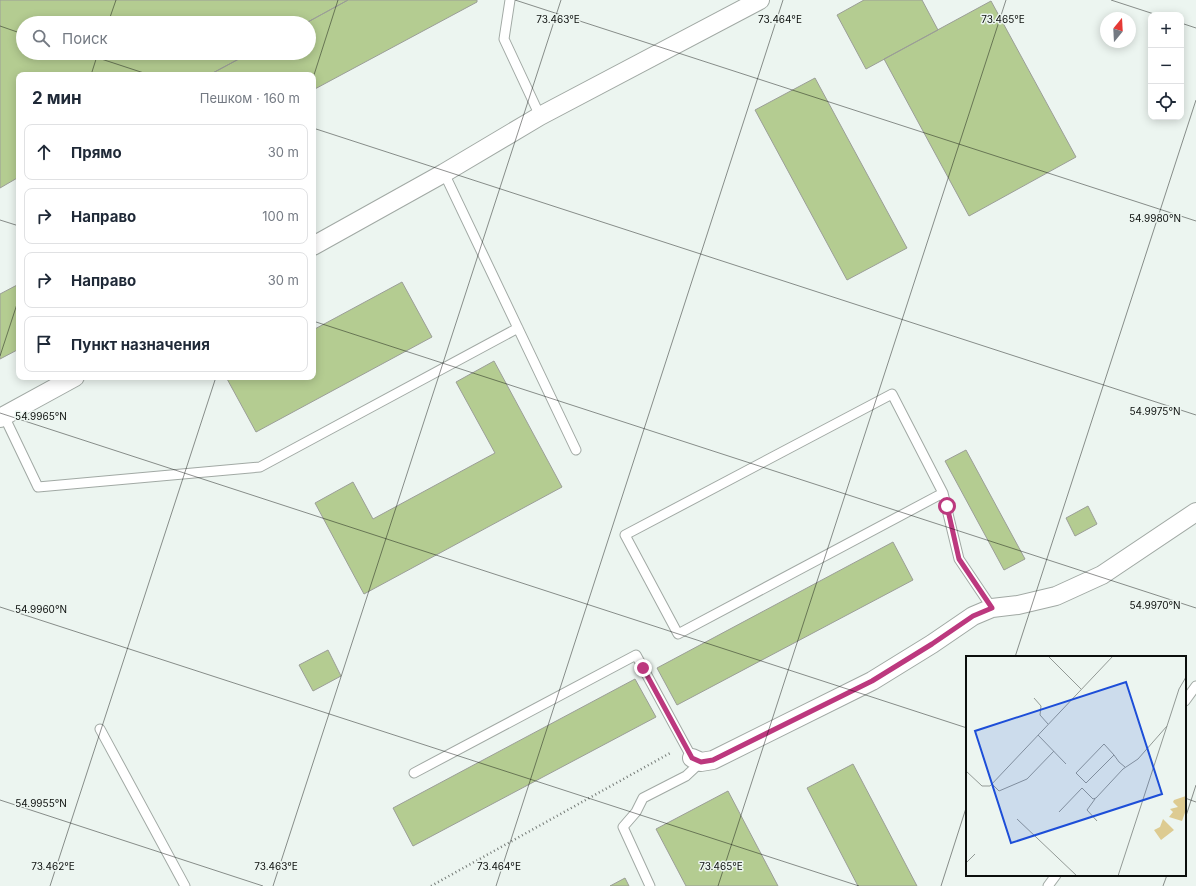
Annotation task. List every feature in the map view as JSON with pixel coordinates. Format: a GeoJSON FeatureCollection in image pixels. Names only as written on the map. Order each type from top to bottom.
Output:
{"type":"FeatureCollection","features":[{"type":"Feature","properties":{"kind":"street"},"geometry":{"type":"LineString","coordinates":[[316,244],[444,174],[540,116],[760,0]]}},
{"type":"Feature","properties":{"kind":"street"},"geometry":{"type":"LineString","coordinates":[[2,417],[70,380]]}},
{"type":"Feature","properties":{"kind":"street"},"geometry":{"type":"LineString","coordinates":[[693,755],[713,760],[872,681],[932,644],[973,616],[992,608],[1018,605],[1056,596],[1102,575],[1196,512]]}},
{"type":"Feature","properties":{"kind":"lane"},"geometry":{"type":"LineString","coordinates":[[510,0],[504,39],[540,116]]}},
{"type":"Feature","properties":{"kind":"lane"},"geometry":{"type":"LineString","coordinates":[[444,174],[576,450]]}},
{"type":"Feature","properties":{"kind":"lane"},"geometry":{"type":"LineString","coordinates":[[2,417],[38,487],[260,466],[518,328]]}},
{"type":"Feature","properties":{"kind":"lane"},"geometry":{"type":"LineString","coordinates":[[944,493],[678,634],[625,535],[892,394],[944,493],[959,559],[992,608]]}},
{"type":"Feature","properties":{"kind":"lane"},"geometry":{"type":"LineString","coordinates":[[414,773],[636,655],[693,755],[686,776],[643,798],[636,812],[622,827],[650,886]]}},
{"type":"Feature","properties":{"kind":"lane"},"geometry":{"type":"LineString","coordinates":[[1186,700],[1196,686]]}},
{"type":"Feature","properties":{"kind":"lane"},"geometry":{"type":"LineString","coordinates":[[100,730],[185,886]]}},
{"type":"Feature","properties":{"kind":"lane"},"geometry":{"type":"LineString","coordinates":[[1048,886],[1055,876]]}},
{"type":"Feature","properties":{"kind":"path"},"geometry":{"type":"LineString","coordinates":[[432,886],[693,755]]}},
{"type":"Feature","properties":{"kind":"building"},"geometry":{"type":"Polygon","coordinates":[[[0,0],[348,0],[316,18],[316,16],[16,16],[16,60],[237,60],[215,72],[16,72],[16,179],[0,188],[0,0]]]}},
{"type":"Feature","properties":{"kind":"building"},"geometry":{"type":"Polygon","coordinates":[[[348,0],[477,0],[477,2],[316,88],[316,72],[215,72],[237,60],[316,60],[316,18],[348,0]]]}},
{"type":"Feature","properties":{"kind":"building"},"geometry":{"type":"Polygon","coordinates":[[[864,0],[922,0],[938,30],[866,69],[837,15],[864,0]]]}},
{"type":"Feature","properties":{"kind":"building"},"geometry":{"type":"Polygon","coordinates":[[[991,1],[1076,157],[969,216],[884,59],[991,1]]]}},
{"type":"Feature","properties":{"kind":"building"},"geometry":{"type":"Polygon","coordinates":[[[815,78],[907,248],[847,280],[755,110],[815,78]]]}},
{"type":"Feature","properties":{"kind":"building"},"geometry":{"type":"Polygon","coordinates":[[[402,282],[432,337],[256,432],[228,380],[316,380],[316,328],[402,282]]]}},
{"type":"Feature","properties":{"kind":"building"},"geometry":{"type":"Polygon","coordinates":[[[16,286],[16,351],[0,359],[0,294],[16,286]]]}},
{"type":"Feature","properties":{"kind":"building"},"geometry":{"type":"Polygon","coordinates":[[[494,361],[562,487],[364,594],[315,503],[353,482],[373,519],[495,453],[456,382],[494,361]]]}},
{"type":"Feature","properties":{"kind":"building"},"geometry":{"type":"Polygon","coordinates":[[[966,450],[1025,559],[1004,570],[945,461],[966,450]]]}},
{"type":"Feature","properties":{"kind":"building"},"geometry":{"type":"Polygon","coordinates":[[[1088,506],[1097,524],[1075,536],[1066,518],[1088,506]]]}},
{"type":"Feature","properties":{"kind":"building"},"geometry":{"type":"Polygon","coordinates":[[[893,542],[913,580],[677,705],[657,668],[893,542]]]}},
{"type":"Feature","properties":{"kind":"building"},"geometry":{"type":"Polygon","coordinates":[[[328,650],[341,676],[313,691],[299,665],[328,650]]]}},
{"type":"Feature","properties":{"kind":"building"},"geometry":{"type":"Polygon","coordinates":[[[635,679],[656,717],[413,846],[393,808],[635,679]]]}},
{"type":"Feature","properties":{"kind":"building"},"geometry":{"type":"Polygon","coordinates":[[[853,764],[917,886],[858,886],[807,788],[853,764]]]}},
{"type":"Feature","properties":{"kind":"building"},"geometry":{"type":"Polygon","coordinates":[[[728,791],[778,886],[686,886],[656,829],[728,791]]]}},
{"type":"Feature","properties":{"kind":"building"},"geometry":{"type":"Polygon","coordinates":[[[625,878],[629,886],[610,886],[625,878]]]}},
{"type":"Feature","properties":{"kind":"route"},"geometry":{"type":"LineString","coordinates":[[643,668],[692,758],[701,762],[713,760],[872,681],[932,644],[973,616],[992,608],[959,559],[947,506]]}}]}
